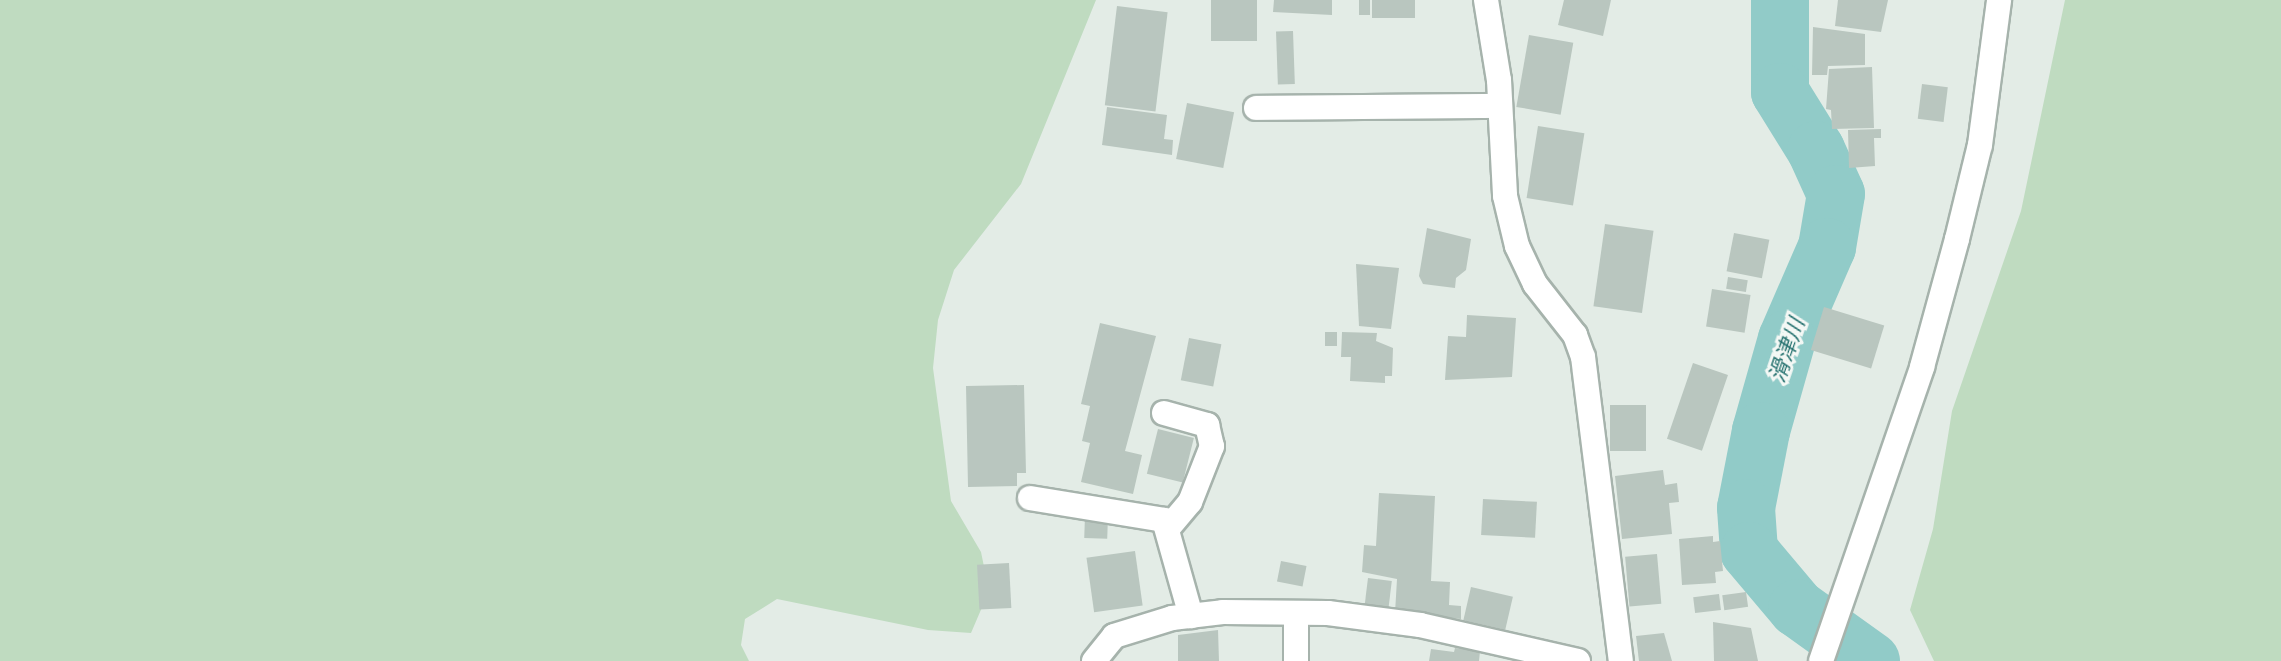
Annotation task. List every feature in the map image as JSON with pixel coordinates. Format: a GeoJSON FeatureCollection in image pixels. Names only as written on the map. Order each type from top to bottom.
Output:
{"type":"FeatureCollection","features":[{"type":"Feature","properties":{"kind":"street"},"geometry":{"type":"LineString","coordinates":[[1486,0],[1500,106],[1505,196],[1517,246],[1535,284],[1575,335],[1583,357],[1621,661]]}},
{"type":"Feature","properties":{"kind":"street"},"geometry":{"type":"LineString","coordinates":[[1822,658],[1922,367],[1957,239],[1980,145],[1999,0]]}},
{"type":"Feature","properties":{"kind":"street"},"geometry":{"type":"LineString","coordinates":[[1256,108],[1500,106]]}},
{"type":"Feature","properties":{"kind":"street"},"geometry":{"type":"LineString","coordinates":[[1164,413],[1207,425],[1212,446],[1190,502],[1169,527]]}},
{"type":"Feature","properties":{"kind":"street"},"geometry":{"type":"LineString","coordinates":[[1030,498],[1155,515],[1169,527],[1191,616]]}},
{"type":"Feature","properties":{"kind":"street"},"geometry":{"type":"LineString","coordinates":[[1296,613],[1296,661]]}},
{"type":"Feature","properties":{"kind":"street"},"geometry":{"type":"LineString","coordinates":[[1094,661],[1114,636],[1191,616],[1296,613],[1420,625],[1578,661]]}},
{"type":"Feature","properties":{"kind":"green space"},"geometry":{"type":"Polygon","coordinates":[[[0,0],[1096,0],[1021,184],[954,270],[938,320],[933,368],[951,501],[981,552],[989,591],[971,633],[928,630],[777,599],[745,619],[741,645],[749,661],[0,661],[0,0]]]}},
{"type":"Feature","properties":{"kind":"green space"},"geometry":{"type":"Polygon","coordinates":[[[2065,0],[2281,0],[2281,661],[1934,661],[1910,610],[1933,529],[1952,411],[2021,211],[2065,0]]]}},
{"type":"Feature","properties":{"kind":"building"},"geometry":{"type":"Polygon","coordinates":[[[1211,0],[1257,0],[1257,41],[1211,41],[1211,0]]]}},
{"type":"Feature","properties":{"kind":"building"},"geometry":{"type":"Polygon","coordinates":[[[1274,0],[1332,0],[1332,15],[1273,12],[1274,0]]]}},
{"type":"Feature","properties":{"kind":"building"},"geometry":{"type":"Polygon","coordinates":[[[1359,0],[1370,0],[1370,15],[1359,15],[1359,0]]]}},
{"type":"Feature","properties":{"kind":"building"},"geometry":{"type":"Polygon","coordinates":[[[1372,0],[1415,0],[1415,18],[1372,18],[1372,0]]]}},
{"type":"Feature","properties":{"kind":"building"},"geometry":{"type":"Polygon","coordinates":[[[1564,0],[1611,0],[1603,36],[1558,25],[1564,0]]]}},
{"type":"Feature","properties":{"kind":"building"},"geometry":{"type":"Polygon","coordinates":[[[1838,0],[1888,0],[1881,32],[1835,26],[1838,0]]]}},
{"type":"Feature","properties":{"kind":"building"},"geometry":{"type":"Polygon","coordinates":[[[1117,6],[1168,12],[1155,111],[1105,105],[1117,6]]]}},
{"type":"Feature","properties":{"kind":"building"},"geometry":{"type":"Polygon","coordinates":[[[1813,27],[1865,34],[1865,65],[1828,66],[1827,75],[1812,75],[1813,27]]]}},
{"type":"Feature","properties":{"kind":"building"},"geometry":{"type":"Polygon","coordinates":[[[1293,31],[1295,84],[1278,85],[1276,32],[1293,31]]]}},
{"type":"Feature","properties":{"kind":"building"},"geometry":{"type":"Polygon","coordinates":[[[1529,35],[1573,43],[1561,115],[1516,107],[1529,35]]]}},
{"type":"Feature","properties":{"kind":"building"},"geometry":{"type":"Polygon","coordinates":[[[1872,67],[1874,128],[1832,129],[1831,110],[1826,109],[1829,69],[1872,67]]]}},
{"type":"Feature","properties":{"kind":"building"},"geometry":{"type":"Polygon","coordinates":[[[1922,84],[1948,87],[1944,122],[1918,119],[1922,84]]]}},
{"type":"Feature","properties":{"kind":"building"},"geometry":{"type":"Polygon","coordinates":[[[1187,103],[1234,112],[1223,168],[1176,159],[1187,103]]]}},
{"type":"Feature","properties":{"kind":"building"},"geometry":{"type":"Polygon","coordinates":[[[1107,107],[1167,115],[1164,139],[1173,140],[1172,155],[1102,145],[1107,107]]]}},
{"type":"Feature","properties":{"kind":"building"},"geometry":{"type":"Polygon","coordinates":[[[1538,126],[1584,133],[1573,205],[1527,198],[1538,126]]]}},
{"type":"Feature","properties":{"kind":"building"},"geometry":{"type":"Polygon","coordinates":[[[1881,129],[1881,138],[1874,138],[1875,166],[1849,168],[1848,130],[1881,129]]]}},
{"type":"Feature","properties":{"kind":"building"},"geometry":{"type":"Polygon","coordinates":[[[1605,224],[1654,231],[1642,313],[1593,306],[1605,224]]]}},
{"type":"Feature","properties":{"kind":"building"},"geometry":{"type":"Polygon","coordinates":[[[1427,228],[1471,239],[1466,270],[1456,278],[1455,288],[1423,284],[1419,276],[1427,228]]]}},
{"type":"Feature","properties":{"kind":"building"},"geometry":{"type":"Polygon","coordinates":[[[1734,233],[1769,240],[1762,278],[1727,271],[1734,233]]]}},
{"type":"Feature","properties":{"kind":"building"},"geometry":{"type":"Polygon","coordinates":[[[1356,264],[1399,268],[1391,329],[1359,326],[1356,264]]]}},
{"type":"Feature","properties":{"kind":"building"},"geometry":{"type":"Polygon","coordinates":[[[1728,277],[1748,280],[1746,292],[1726,289],[1728,277]]]}},
{"type":"Feature","properties":{"kind":"building"},"geometry":{"type":"Polygon","coordinates":[[[1712,289],[1751,295],[1745,333],[1706,327],[1712,289]]]}},
{"type":"Feature","properties":{"kind":"building"},"geometry":{"type":"Polygon","coordinates":[[[1824,307],[1884,325],[1871,368],[1811,350],[1824,307]]]}},
{"type":"Feature","properties":{"kind":"building"},"geometry":{"type":"Polygon","coordinates":[[[1467,315],[1516,318],[1512,377],[1445,380],[1448,336],[1466,337],[1467,315]]]}},
{"type":"Feature","properties":{"kind":"building"},"geometry":{"type":"Polygon","coordinates":[[[1100,323],[1156,336],[1125,451],[1142,455],[1133,494],[1081,482],[1090,443],[1082,441],[1090,406],[1081,404],[1100,323]]]}},
{"type":"Feature","properties":{"kind":"building"},"geometry":{"type":"Polygon","coordinates":[[[1325,332],[1337,332],[1337,346],[1325,346],[1325,332]]]}},
{"type":"Feature","properties":{"kind":"building"},"geometry":{"type":"Polygon","coordinates":[[[1342,332],[1377,333],[1376,341],[1393,348],[1392,376],[1385,376],[1385,383],[1350,381],[1351,357],[1341,357],[1342,332]]]}},
{"type":"Feature","properties":{"kind":"building"},"geometry":{"type":"Polygon","coordinates":[[[1189,338],[1221,344],[1213,387],[1181,380],[1189,338]]]}},
{"type":"Feature","properties":{"kind":"building"},"geometry":{"type":"Polygon","coordinates":[[[1693,363],[1728,375],[1702,451],[1667,439],[1693,363]]]}},
{"type":"Feature","properties":{"kind":"building"},"geometry":{"type":"Polygon","coordinates":[[[1024,385],[1026,473],[1017,473],[1017,486],[968,487],[966,386],[1024,385]]]}},
{"type":"Feature","properties":{"kind":"building"},"geometry":{"type":"Polygon","coordinates":[[[1610,405],[1646,405],[1646,451],[1610,451],[1610,405]]]}},
{"type":"Feature","properties":{"kind":"building"},"geometry":{"type":"Polygon","coordinates":[[[1158,429],[1194,438],[1183,483],[1147,474],[1158,429]]]}},
{"type":"Feature","properties":{"kind":"building"},"geometry":{"type":"Polygon","coordinates":[[[1663,470],[1665,485],[1677,483],[1679,502],[1669,503],[1672,534],[1622,539],[1615,476],[1663,470]]]}},
{"type":"Feature","properties":{"kind":"building"},"geometry":{"type":"Polygon","coordinates":[[[1379,493],[1435,496],[1431,581],[1450,582],[1449,605],[1461,606],[1461,619],[1395,613],[1397,579],[1362,572],[1364,545],[1376,546],[1379,493]]]}},
{"type":"Feature","properties":{"kind":"building"},"geometry":{"type":"Polygon","coordinates":[[[1483,499],[1537,502],[1535,538],[1481,535],[1483,499]]]}},
{"type":"Feature","properties":{"kind":"building"},"geometry":{"type":"Polygon","coordinates":[[[1085,516],[1108,517],[1107,539],[1084,538],[1085,516]]]}},
{"type":"Feature","properties":{"kind":"building"},"geometry":{"type":"Polygon","coordinates":[[[1713,536],[1713,542],[1720,541],[1723,571],[1715,572],[1716,583],[1682,585],[1679,539],[1713,536]]]}},
{"type":"Feature","properties":{"kind":"building"},"geometry":{"type":"Polygon","coordinates":[[[1135,551],[1143,605],[1094,612],[1086,558],[1135,551]]]}},
{"type":"Feature","properties":{"kind":"building"},"geometry":{"type":"Polygon","coordinates":[[[1657,554],[1661,604],[1629,607],[1625,557],[1657,554]]]}},
{"type":"Feature","properties":{"kind":"building"},"geometry":{"type":"Polygon","coordinates":[[[1281,561],[1307,566],[1303,587],[1277,582],[1281,561]]]}},
{"type":"Feature","properties":{"kind":"building"},"geometry":{"type":"Polygon","coordinates":[[[1009,563],[1011,608],[979,610],[977,565],[1009,563]]]}},
{"type":"Feature","properties":{"kind":"building"},"geometry":{"type":"Polygon","coordinates":[[[1368,578],[1392,581],[1388,610],[1364,607],[1368,578]]]}},
{"type":"Feature","properties":{"kind":"building"},"geometry":{"type":"Polygon","coordinates":[[[1471,587],[1513,597],[1505,630],[1463,620],[1471,587]]]}},
{"type":"Feature","properties":{"kind":"building"},"geometry":{"type":"Polygon","coordinates":[[[1746,592],[1748,607],[1724,610],[1722,595],[1746,592]]]}},
{"type":"Feature","properties":{"kind":"building"},"geometry":{"type":"Polygon","coordinates":[[[1719,594],[1721,610],[1695,613],[1693,597],[1719,594]]]}},
{"type":"Feature","properties":{"kind":"building"},"geometry":{"type":"Polygon","coordinates":[[[1713,622],[1751,628],[1758,661],[1714,661],[1713,622]]]}},
{"type":"Feature","properties":{"kind":"building"},"geometry":{"type":"Polygon","coordinates":[[[1218,630],[1219,661],[1178,661],[1178,635],[1218,630]]]}},
{"type":"Feature","properties":{"kind":"building"},"geometry":{"type":"Polygon","coordinates":[[[1664,633],[1672,661],[1639,661],[1636,636],[1664,633]]]}},
{"type":"Feature","properties":{"kind":"building"},"geometry":{"type":"Polygon","coordinates":[[[1455,648],[1480,651],[1479,661],[1429,661],[1431,649],[1454,652],[1455,648]]]}},
{"type":"Feature","properties":{"kind":"waterway","name":"滑津川"},"geometry":{"type":"LineString","coordinates":[[1780,0],[1780,92],[1816,150],[1836,194],[1827,247],[1787,339],[1761,431],[1746,508],[1749,551],[1797,608],[1871,661]]}}]}
